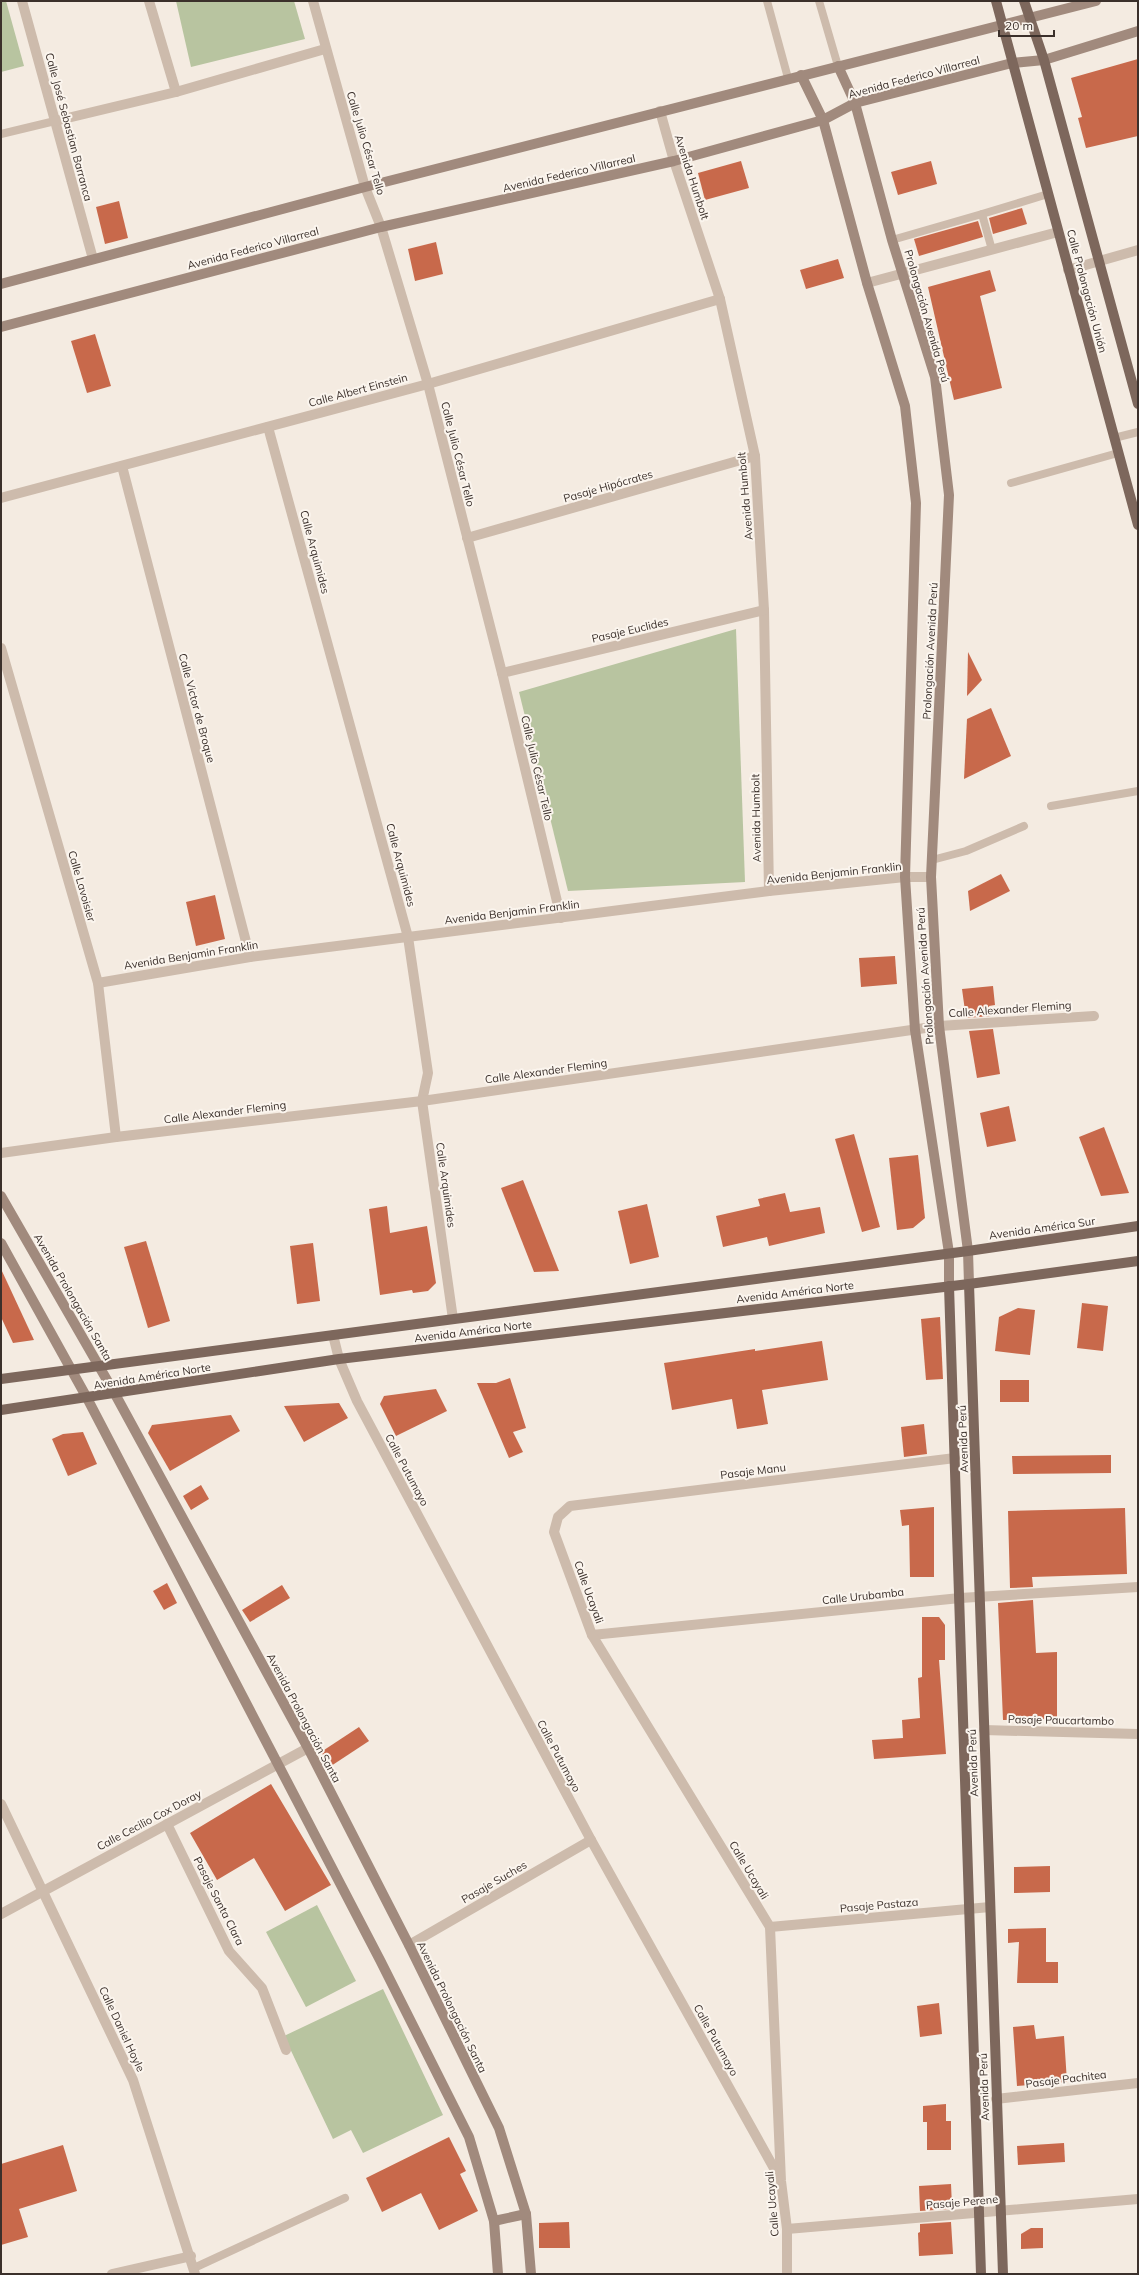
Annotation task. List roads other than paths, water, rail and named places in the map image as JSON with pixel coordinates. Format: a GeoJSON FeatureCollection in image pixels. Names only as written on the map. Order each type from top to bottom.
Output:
{"type":"FeatureCollection","features":[{"type":"Feature","properties":{"kind":"main road","name":"Calle Prolongación Unión"},"geometry":{"type":"LineString","coordinates":[[996,1],[1137,519]]}},
{"type":"Feature","properties":{"kind":"main road","name":"Calle Prolongación Unión"},"geometry":{"type":"LineString","coordinates":[[1024,1],[1044,60],[1138,404]]}},
{"type":"Feature","properties":{"kind":"main road","name":"Avenida América Sur"},"geometry":{"type":"LineString","coordinates":[[949,1253],[1138,1226]]}},
{"type":"Feature","properties":{"kind":"main road","name":"Avenida América Norte"},"geometry":{"type":"LineString","coordinates":[[1,1379],[949,1253]]}},
{"type":"Feature","properties":{"kind":"main road"},"geometry":{"type":"LineString","coordinates":[[950,1286],[1138,1261]]}},
{"type":"Feature","properties":{"kind":"main road","name":"Avenida Perú"},"geometry":{"type":"LineString","coordinates":[[969,1284],[981,1597],[984,1730],[1003,2274]]}},
{"type":"Feature","properties":{"kind":"main road","name":"Avenida América Norte"},"geometry":{"type":"LineString","coordinates":[[1,1410],[115,1394],[339,1358],[950,1286]]}},
{"type":"Feature","properties":{"kind":"main road","name":"Avenida Perú"},"geometry":{"type":"LineString","coordinates":[[950,1286],[954,1458],[960,1598],[981,2274]]}},
{"type":"Feature","properties":{"kind":"street","name":"Calle José Sebastian Barranca"},"geometry":{"type":"LineString","coordinates":[[22,1],[92,259]]}},
{"type":"Feature","properties":{"kind":"street"},"geometry":{"type":"LineString","coordinates":[[149,1],[176,92]]}},
{"type":"Feature","properties":{"kind":"street","name":"Calle Julio César Tello"},"geometry":{"type":"LineString","coordinates":[[313,1],[365,187],[380,227],[428,384],[502,673],[561,918]]}},
{"type":"Feature","properties":{"kind":"street"},"geometry":{"type":"LineString","coordinates":[[1,284],[365,187],[788,78],[1096,1]]}},
{"type":"Feature","properties":{"kind":"street","name":"Avenida Federico Villarreal"},"geometry":{"type":"LineString","coordinates":[[1,327],[380,227],[674,162],[823,120],[855,103],[1012,63],[1044,60],[1138,31]]}},
{"type":"Feature","properties":{"kind":"street"},"geometry":{"type":"LineString","coordinates":[[55,121],[176,92],[326,50]]}},
{"type":"Feature","properties":{"kind":"street","name":"Prolongación Avenida Perú"},"geometry":{"type":"LineString","coordinates":[[838,66],[855,103],[892,240],[935,377],[949,495],[931,877],[939,1026],[968,1251]]}},
{"type":"Feature","properties":{"kind":"street","name":"Prolongación Avenida Perú"},"geometry":{"type":"LineString","coordinates":[[801,75],[823,120],[867,283],[905,406],[916,503],[905,877],[914,1030],[949,1253]]}},
{"type":"Feature","properties":{"kind":"street","name":"Avenida Humbolt"},"geometry":{"type":"LineString","coordinates":[[660,112],[674,162],[720,299],[755,456],[764,610],[769,891]]}},
{"type":"Feature","properties":{"kind":"street"},"geometry":{"type":"LineString","coordinates":[[867,283],[1058,232]]}},
{"type":"Feature","properties":{"kind":"street"},"geometry":{"type":"LineString","coordinates":[[1068,270],[1138,250]]}},
{"type":"Feature","properties":{"kind":"street","name":"Calle Albert Einstein"},"geometry":{"type":"LineString","coordinates":[[1,498],[428,384],[720,299]]}},
{"type":"Feature","properties":{"kind":"street","name":"Calle Arquimides"},"geometry":{"type":"LineString","coordinates":[[268,426],[408,937],[428,1073],[422,1101],[453,1319]]}},
{"type":"Feature","properties":{"kind":"street","name":"Pasaje Hipócrates"},"geometry":{"type":"LineString","coordinates":[[467,538],[755,456]]}},
{"type":"Feature","properties":{"kind":"street","name":"Calle Victor de Broque"},"geometry":{"type":"LineString","coordinates":[[122,466],[250,957]]}},
{"type":"Feature","properties":{"kind":"street","name":"Pasaje Euclides"},"geometry":{"type":"LineString","coordinates":[[502,673],[764,610]]}},
{"type":"Feature","properties":{"kind":"street","name":"Calle Lavoisier"},"geometry":{"type":"LineString","coordinates":[[1,648],[98,982],[116,1137]]}},
{"type":"Feature","properties":{"kind":"street","name":"Avenida Benjamin Franklin"},"geometry":{"type":"LineString","coordinates":[[98,982],[250,957],[769,891],[905,877],[931,877]]}},
{"type":"Feature","properties":{"kind":"street","name":"Calle Alexander Fleming"},"geometry":{"type":"LineString","coordinates":[[1,1153],[116,1137],[422,1101],[939,1026],[1094,1016]]}},
{"type":"Feature","properties":{"kind":"street","name":"Avenida Prolongación Santa"},"geometry":{"type":"LineString","coordinates":[[1,1196],[115,1394],[308,1748],[409,1945],[499,2128],[526,2214],[531,2274]]}},
{"type":"Feature","properties":{"kind":"street"},"geometry":{"type":"LineString","coordinates":[[1,1243],[72,1369],[380,1960],[469,2137],[494,2221],[498,2274]]}},
{"type":"Feature","properties":{"kind":"street","name":"Avenida Perú"},"geometry":{"type":"LineString","coordinates":[[968,1251],[969,1284]]}},
{"type":"Feature","properties":{"kind":"street","name":"Avenida Perú"},"geometry":{"type":"LineString","coordinates":[[949,1253],[950,1286]]}},
{"type":"Feature","properties":{"kind":"street","name":"Calle Putumayo"},"geometry":{"type":"LineString","coordinates":[[333,1334],[339,1358],[357,1401],[591,1840],[781,2181]]}},
{"type":"Feature","properties":{"kind":"street","name":"Pasaje Manu"},"geometry":{"type":"LineString","coordinates":[[558,1517],[570,1506],[954,1458]]}},
{"type":"Feature","properties":{"kind":"street","name":"Calle Ucayali"},"geometry":{"type":"LineString","coordinates":[[558,1517],[554,1532],[592,1635],[770,1927],[781,2181],[787,2229],[787,2274]]}},
{"type":"Feature","properties":{"kind":"street","name":"Calle Urubamba"},"geometry":{"type":"LineString","coordinates":[[592,1635],[960,1598],[1138,1587]]}},
{"type":"Feature","properties":{"kind":"street","name":"Pasaje Paucartambo"},"geometry":{"type":"LineString","coordinates":[[984,1730],[1138,1734]]}},
{"type":"Feature","properties":{"kind":"street","name":"Calle Cecilio Cox Doray"},"geometry":{"type":"LineString","coordinates":[[1,1914],[308,1748]]}},
{"type":"Feature","properties":{"kind":"street","name":"Calle Daniel Hoyle"},"geometry":{"type":"LineString","coordinates":[[1,1804],[44,1891],[133,2080],[195,2271]]}},
{"type":"Feature","properties":{"kind":"street","name":"Pasaje Santa Clara"},"geometry":{"type":"LineString","coordinates":[[167,1824],[229,1950],[262,1988],[286,2050]]}},
{"type":"Feature","properties":{"kind":"street","name":"Pasaje Suches"},"geometry":{"type":"LineString","coordinates":[[409,1945],[591,1840]]}},
{"type":"Feature","properties":{"kind":"street","name":"Pasaje Pastaza"},"geometry":{"type":"LineString","coordinates":[[770,1927],[990,1907]]}},
{"type":"Feature","properties":{"kind":"street","name":"Pasaje Pachitea"},"geometry":{"type":"LineString","coordinates":[[996,2099],[1138,2082]]}},
{"type":"Feature","properties":{"kind":"street","name":"Pasaje Perene"},"geometry":{"type":"LineString","coordinates":[[787,2229],[1138,2199]]}},
{"type":"Feature","properties":{"kind":"street"},"geometry":{"type":"LineString","coordinates":[[494,2221],[526,2214]]}},
{"type":"Feature","properties":{"kind":"street"},"geometry":{"type":"LineString","coordinates":[[112,2274],[191,2256]]}},
{"type":"Feature","properties":{"kind":"lane"},"geometry":{"type":"LineString","coordinates":[[767,1],[788,78]]}},
{"type":"Feature","properties":{"kind":"lane"},"geometry":{"type":"LineString","coordinates":[[819,1],[838,66]]}},
{"type":"Feature","properties":{"kind":"lane"},"geometry":{"type":"LineString","coordinates":[[1,134],[55,121]]}},
{"type":"Feature","properties":{"kind":"lane"},"geometry":{"type":"LineString","coordinates":[[892,240],[1048,194]]}},
{"type":"Feature","properties":{"kind":"lane"},"geometry":{"type":"LineString","coordinates":[[982,214],[992,250]]}},
{"type":"Feature","properties":{"kind":"lane"},"geometry":{"type":"LineString","coordinates":[[1114,438],[1138,432]]}},
{"type":"Feature","properties":{"kind":"lane"},"geometry":{"type":"LineString","coordinates":[[1011,483],[1118,453]]}},
{"type":"Feature","properties":{"kind":"lane"},"geometry":{"type":"LineString","coordinates":[[1051,806],[1138,791]]}},
{"type":"Feature","properties":{"kind":"lane"},"geometry":{"type":"LineString","coordinates":[[932,860],[966,851],[1024,826]]}},
{"type":"Feature","properties":{"kind":"lane"},"geometry":{"type":"LineString","coordinates":[[195,2271],[345,2198]]}}]}
